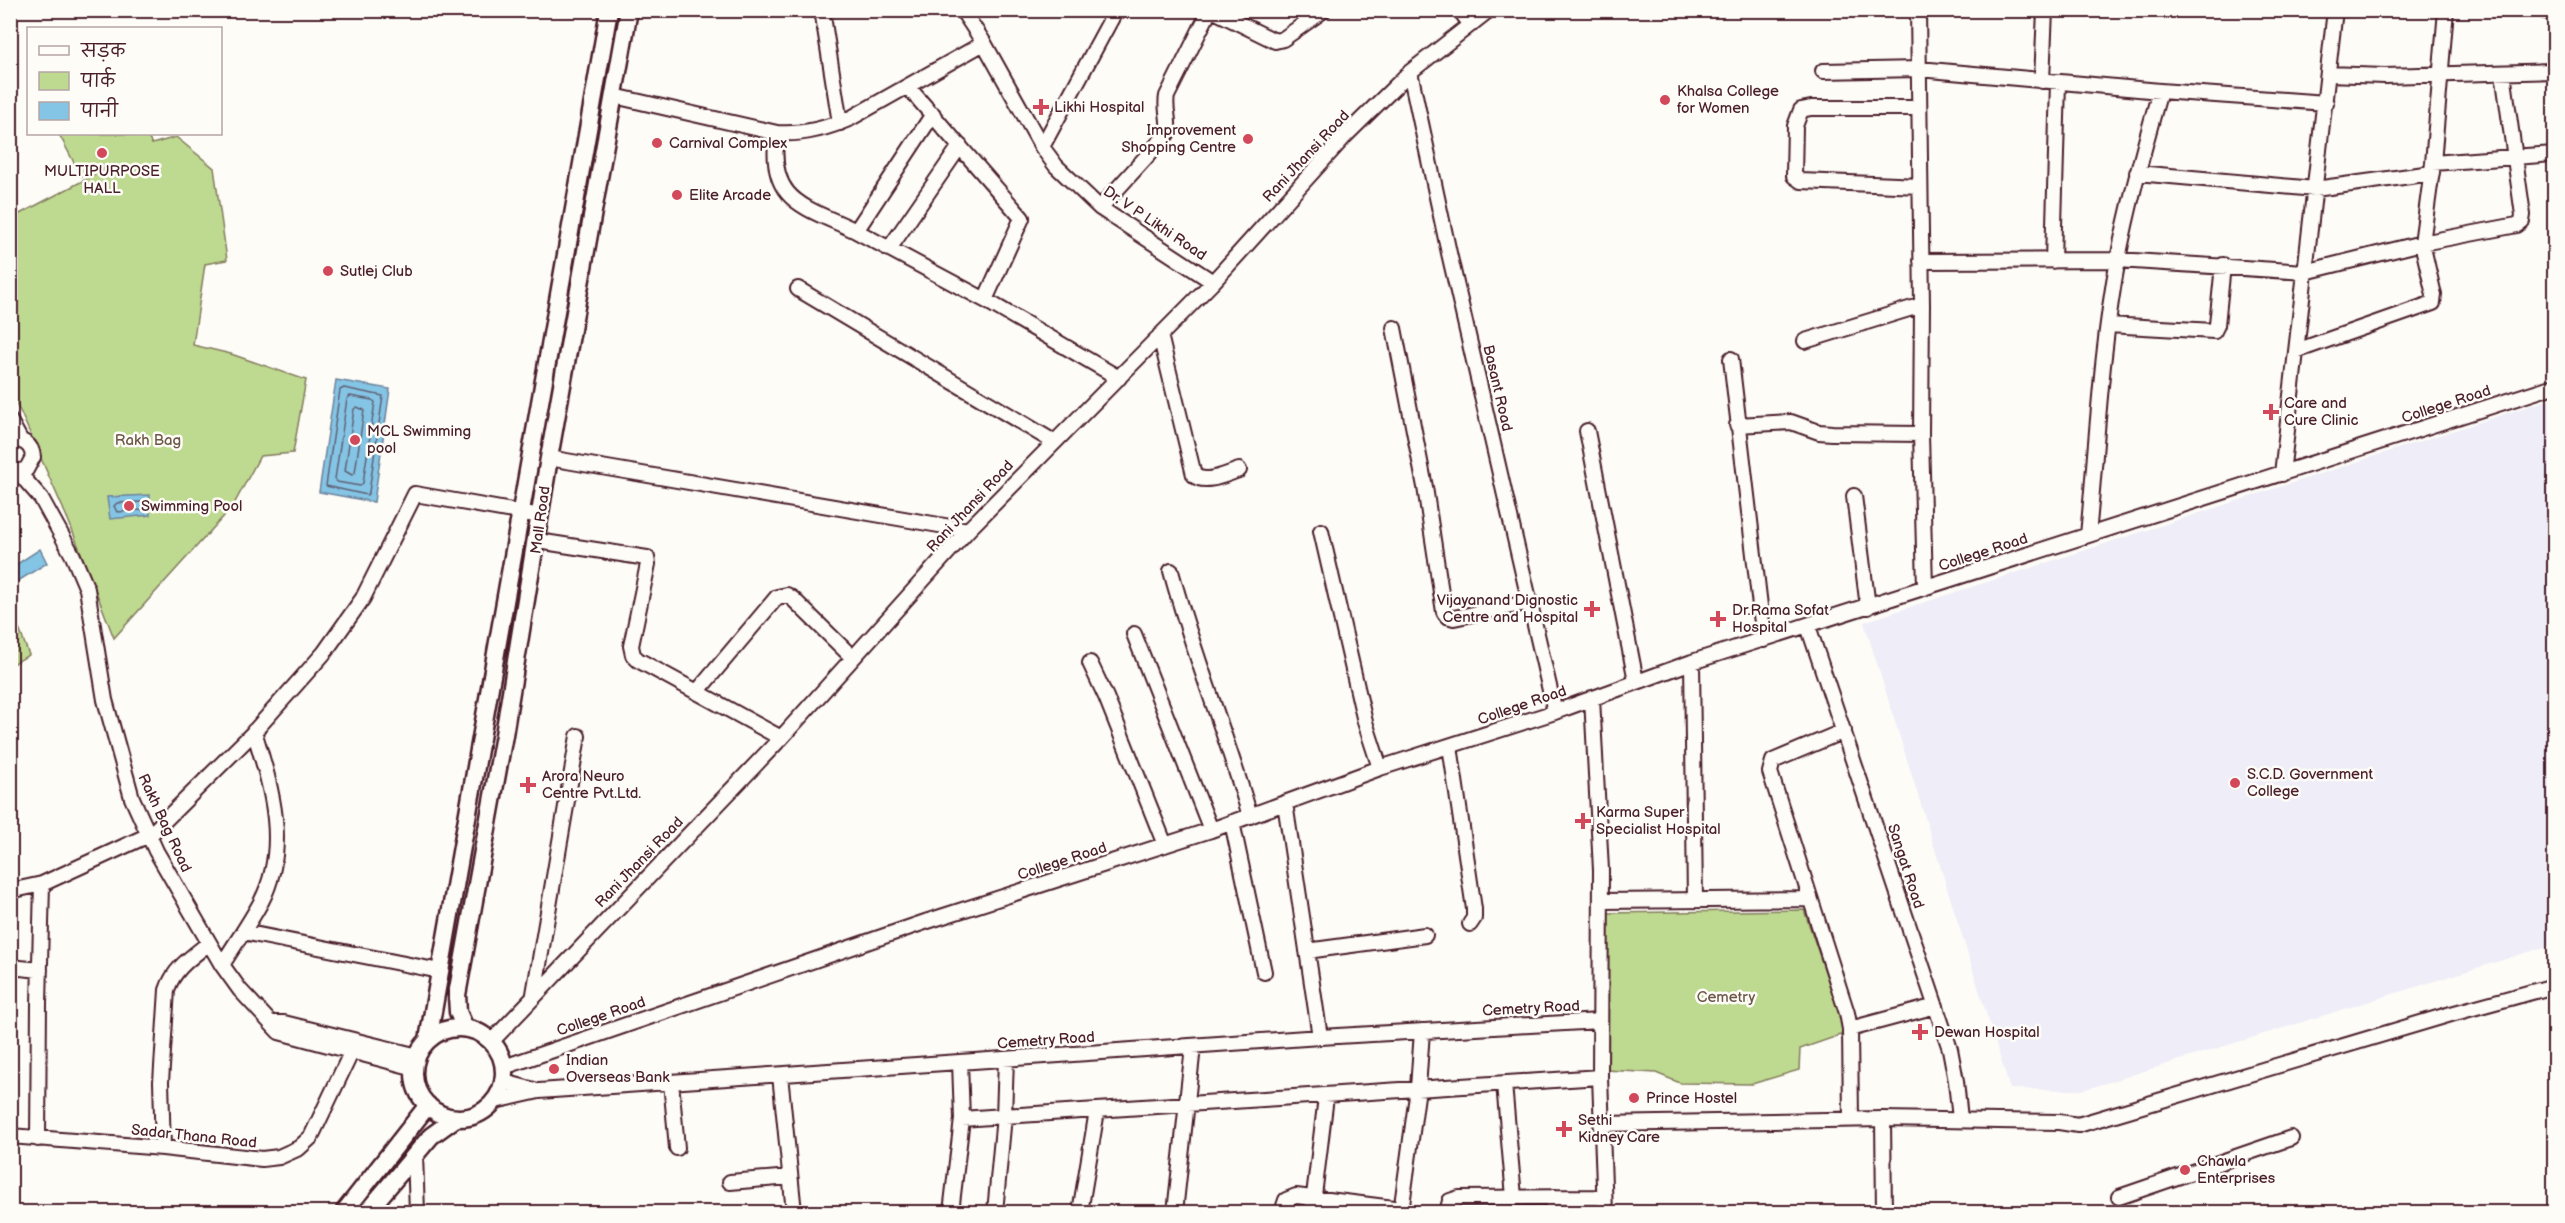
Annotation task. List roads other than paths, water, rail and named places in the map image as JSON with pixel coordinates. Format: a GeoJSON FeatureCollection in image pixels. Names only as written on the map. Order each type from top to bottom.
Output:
{"type":"FeatureCollection","features":[{"type":"Feature","properties":{"kind":"main road","name":"Mall Road"},"geometry":{"type":"LineString","coordinates":[[428,1040],[609,10]]}},
{"type":"Feature","properties":{"kind":"main road","name":"Mall Road"},"geometry":{"type":"LineString","coordinates":[[465,1028],[458,1012],[457,995],[629,10]]}},
{"type":"Feature","properties":{"kind":"main road"},"geometry":{"type":"LineString","coordinates":[[452,1028],[465,1028],[479,1032],[492,1041],[500,1053],[504,1075],[495,1101],[484,1110],[471,1116],[456,1118],[441,1114],[428,1106],[419,1093],[414,1079],[416,1062],[428,1040],[439,1032],[452,1028]]}},
{"type":"Feature","properties":{"kind":"main road"},"geometry":{"type":"LineString","coordinates":[[344,1212],[428,1106]]}},
{"type":"Feature","properties":{"kind":"main road"},"geometry":{"type":"LineString","coordinates":[[368,1212],[430,1136],[456,1118]]}},
{"type":"Feature","properties":{"kind":"street"},"geometry":{"type":"LineString","coordinates":[[822,10],[840,123]]}},
{"type":"Feature","properties":{"kind":"street","name":"Dr. V P Likhi Road"},"geometry":{"type":"LineString","coordinates":[[963,10],[1042,147],[1074,185],[1100,208],[1214,282]]}},
{"type":"Feature","properties":{"kind":"street"},"geometry":{"type":"LineString","coordinates":[[1042,147],[1116,10]]}},
{"type":"Feature","properties":{"kind":"street"},"geometry":{"type":"LineString","coordinates":[[1100,208],[1167,134],[1169,127],[1166,109],[1167,96],[1211,10],[1275,41],[1283,39],[1324,10]]}},
{"type":"Feature","properties":{"kind":"street"},"geometry":{"type":"LineString","coordinates":[[1460,10],[1470,24]]}},
{"type":"Feature","properties":{"kind":"street","name":"Rani Jhansi Road"},"geometry":{"type":"LineString","coordinates":[[492,1041],[534,994],[781,738],[968,530],[1214,282],[1346,136],[1410,72],[1489,10]]}},
{"type":"Feature","properties":{"kind":"street"},"geometry":{"type":"LineString","coordinates":[[1918,10],[1922,305],[1921,434],[1925,588]]}},
{"type":"Feature","properties":{"kind":"street"},"geometry":{"type":"LineString","coordinates":[[2042,81],[2044,10]]}},
{"type":"Feature","properties":{"kind":"street"},"geometry":{"type":"LineString","coordinates":[[2282,474],[2335,10]]}},
{"type":"Feature","properties":{"kind":"street"},"geometry":{"type":"LineString","coordinates":[[2296,351],[2430,306],[2434,296],[2422,243],[2432,168],[2446,10]]}},
{"type":"Feature","properties":{"kind":"street"},"geometry":{"type":"LineString","coordinates":[[2541,10],[2554,13]]}},
{"type":"Feature","properties":{"kind":"street"},"geometry":{"type":"LineString","coordinates":[[614,96],[777,134],[810,131],[840,123],[984,43]]}},
{"type":"Feature","properties":{"kind":"street"},"geometry":{"type":"LineString","coordinates":[[1823,71],[1919,69],[2160,91],[2325,103]]}},
{"type":"Feature","properties":{"kind":"street"},"geometry":{"type":"LineString","coordinates":[[2328,74],[2441,75],[2554,71]]}},
{"type":"Feature","properties":{"kind":"street","name":"Basant Road"},"geometry":{"type":"LineString","coordinates":[[1410,72],[1555,712]]}},
{"type":"Feature","properties":{"kind":"street"},"geometry":{"type":"LineString","coordinates":[[1921,261],[2118,260],[2305,272],[2422,243],[2517,225],[2522,221],[2523,215],[2503,73]]}},
{"type":"Feature","properties":{"kind":"street"},"geometry":{"type":"LineString","coordinates":[[2053,261],[2058,82]]}},
{"type":"Feature","properties":{"kind":"street"},"geometry":{"type":"LineString","coordinates":[[908,87],[1022,218],[985,300]]}},
{"type":"Feature","properties":{"kind":"street"},"geometry":{"type":"LineString","coordinates":[[2088,535],[2109,325],[2118,260],[2137,173],[2160,91]]}},
{"type":"Feature","properties":{"kind":"street"},"geometry":{"type":"LineString","coordinates":[[1919,108],[1811,108],[1801,110],[1795,126],[1794,176],[1801,181],[1920,186]]}},
{"type":"Feature","properties":{"kind":"street"},"geometry":{"type":"LineString","coordinates":[[856,231],[933,114]]}},
{"type":"Feature","properties":{"kind":"street"},"geometry":{"type":"LineString","coordinates":[[777,134],[774,155],[775,171],[780,185],[798,203],[856,231],[985,300],[1119,378]]}},
{"type":"Feature","properties":{"kind":"street"},"geometry":{"type":"LineString","coordinates":[[889,249],[960,146]]}},
{"type":"Feature","properties":{"kind":"street"},"geometry":{"type":"LineString","coordinates":[[2137,173],[2315,189],[2432,168],[2554,154]]}},
{"type":"Feature","properties":{"kind":"street"},"geometry":{"type":"LineString","coordinates":[[2109,325],[2214,331],[2217,325],[2223,266]]}},
{"type":"Feature","properties":{"kind":"street"},"geometry":{"type":"LineString","coordinates":[[798,289],[1054,442]]}},
{"type":"Feature","properties":{"kind":"street"},"geometry":{"type":"LineString","coordinates":[[1805,341],[1922,305]]}},
{"type":"Feature","properties":{"kind":"street"},"geometry":{"type":"LineString","coordinates":[[1394,327],[1425,487],[1444,612],[1446,616],[1454,618],[1531,602]]}},
{"type":"Feature","properties":{"kind":"street"},"geometry":{"type":"LineString","coordinates":[[1160,336],[1194,475],[1205,480],[1239,470]]}},
{"type":"Feature","properties":{"kind":"street"},"geometry":{"type":"LineString","coordinates":[[1731,359],[1764,640]]}},
{"type":"Feature","properties":{"kind":"street","name":"College Road"},"geometry":{"type":"LineString","coordinates":[[504,1075],[925,922],[1211,830],[1380,768],[1555,712],[1692,662],[2554,386]]}},
{"type":"Feature","properties":{"kind":"street"},"geometry":{"type":"LineString","coordinates":[[10,422],[16,441]]}},
{"type":"Feature","properties":{"kind":"street"},"geometry":{"type":"LineString","coordinates":[[1737,425],[1791,422],[1832,434],[1921,434]]}},
{"type":"Feature","properties":{"kind":"street"},"geometry":{"type":"LineString","coordinates":[[1587,431],[1636,681]]}},
{"type":"Feature","properties":{"kind":"street","name":"Rakh Bag Road"},"geometry":{"type":"LineString","coordinates":[[16,441],[33,452],[32,462],[41,498],[74,556],[87,589],[105,700],[114,740],[132,798],[151,834],[156,851],[222,965],[251,1003],[272,1023],[276,1030],[283,1034],[351,1053],[416,1062]]}},
{"type":"Feature","properties":{"kind":"street"},"geometry":{"type":"LineString","coordinates":[[549,458],[968,530]]}},
{"type":"Feature","properties":{"kind":"street"},"geometry":{"type":"LineString","coordinates":[[13,473],[26,470],[32,462]]}},
{"type":"Feature","properties":{"kind":"street","name":"Rakh Bag Road"},"geometry":{"type":"LineString","coordinates":[[13,473],[41,498]]}},
{"type":"Feature","properties":{"kind":"street"},"geometry":{"type":"LineString","coordinates":[[10,891],[42,884],[151,834],[254,731],[324,653],[363,598],[415,494],[541,516]]}},
{"type":"Feature","properties":{"kind":"street"},"geometry":{"type":"LineString","coordinates":[[1854,496],[1868,606]]}},
{"type":"Feature","properties":{"kind":"street"},"geometry":{"type":"LineString","coordinates":[[1321,531],[1365,722],[1380,768]]}},
{"type":"Feature","properties":{"kind":"street"},"geometry":{"type":"LineString","coordinates":[[538,541],[647,558],[648,564],[631,646],[633,655],[638,660],[781,738]]}},
{"type":"Feature","properties":{"kind":"street"},"geometry":{"type":"LineString","coordinates":[[1171,571],[1183,616],[1236,767],[1250,816]]}},
{"type":"Feature","properties":{"kind":"street"},"geometry":{"type":"LineString","coordinates":[[697,693],[777,597],[782,595],[793,599],[853,658]]}},
{"type":"Feature","properties":{"kind":"street","name":"Sangat Road"},"geometry":{"type":"LineString","coordinates":[[1808,626],[1936,1006],[1954,1066],[1960,1119]]}},
{"type":"Feature","properties":{"kind":"street"},"geometry":{"type":"LineString","coordinates":[[1134,634],[1211,830]]}},
{"type":"Feature","properties":{"kind":"street"},"geometry":{"type":"LineString","coordinates":[[1692,662],[1695,900]]}},
{"type":"Feature","properties":{"kind":"street"},"geometry":{"type":"LineString","coordinates":[[1090,663],[1106,697],[1165,845]]}},
{"type":"Feature","properties":{"kind":"street"},"geometry":{"type":"LineString","coordinates":[[1592,698],[1601,901],[1600,1077],[1605,1212]]}},
{"type":"Feature","properties":{"kind":"street"},"geometry":{"type":"LineString","coordinates":[[222,965],[261,901],[270,879],[277,836],[272,788],[254,731]]}},
{"type":"Feature","properties":{"kind":"street"},"geometry":{"type":"LineString","coordinates":[[1844,731],[1773,761],[1770,772],[1847,1013],[1850,1029],[1851,1120]]}},
{"type":"Feature","properties":{"kind":"street"},"geometry":{"type":"LineString","coordinates":[[534,994],[578,736]]}},
{"type":"Feature","properties":{"kind":"street"},"geometry":{"type":"LineString","coordinates":[[1450,746],[1474,909],[1474,918],[1470,924]]}},
{"type":"Feature","properties":{"kind":"street"},"geometry":{"type":"LineString","coordinates":[[1285,803],[1320,1038]]}},
{"type":"Feature","properties":{"kind":"street"},"geometry":{"type":"LineString","coordinates":[[1232,822],[1263,972]]}},
{"type":"Feature","properties":{"kind":"street"},"geometry":{"type":"LineString","coordinates":[[38,1139],[42,884]]}},
{"type":"Feature","properties":{"kind":"street"},"geometry":{"type":"LineString","coordinates":[[1601,901],[1810,899]]}},
{"type":"Feature","properties":{"kind":"street"},"geometry":{"type":"LineString","coordinates":[[243,932],[440,971]]}},
{"type":"Feature","properties":{"kind":"street"},"geometry":{"type":"LineString","coordinates":[[1307,951],[1425,935]]}},
{"type":"Feature","properties":{"kind":"street"},"geometry":{"type":"LineString","coordinates":[[163,1148],[161,1082],[167,990],[178,969],[209,943]]}},
{"type":"Feature","properties":{"kind":"street"},"geometry":{"type":"LineString","coordinates":[[10,967],[40,970]]}},
{"type":"Feature","properties":{"kind":"street"},"geometry":{"type":"LineString","coordinates":[[1601,1124],[1960,1119],[2059,1122],[2078,1125],[2451,1014],[2554,986]]}},
{"type":"Feature","properties":{"kind":"street"},"geometry":{"type":"LineString","coordinates":[[1850,1029],[1936,1006]]}},
{"type":"Feature","properties":{"kind":"street","name":"Cemetry Road"},"geometry":{"type":"LineString","coordinates":[[495,1101],[539,1091],[1600,1021]]}},
{"type":"Feature","properties":{"kind":"street"},"geometry":{"type":"LineString","coordinates":[[272,1023],[284,1023],[416,1062]]}},
{"type":"Feature","properties":{"kind":"street"},"geometry":{"type":"LineString","coordinates":[[1282,1212],[1289,1197],[1313,1205],[1401,1210],[1418,1088],[1422,1031]]}},
{"type":"Feature","properties":{"kind":"street"},"geometry":{"type":"LineString","coordinates":[[1175,1212],[1193,1047]]}},
{"type":"Feature","properties":{"kind":"street","name":"Sadar Thana Road"},"geometry":{"type":"LineString","coordinates":[[10,1136],[163,1148],[262,1159],[279,1157],[299,1148],[311,1137],[351,1053]]}},
{"type":"Feature","properties":{"kind":"street"},"geometry":{"type":"LineString","coordinates":[[995,1212],[1004,1116],[1006,1059]]}},
{"type":"Feature","properties":{"kind":"street"},"geometry":{"type":"LineString","coordinates":[[951,1212],[962,1119],[960,1062]]}},
{"type":"Feature","properties":{"kind":"street"},"geometry":{"type":"LineString","coordinates":[[504,1075],[539,1091]]}},
{"type":"Feature","properties":{"kind":"street"},"geometry":{"type":"LineString","coordinates":[[780,1075],[794,1212]]}},
{"type":"Feature","properties":{"kind":"street"},"geometry":{"type":"LineString","coordinates":[[962,1119],[1326,1097],[1418,1088],[1600,1077]]}},
{"type":"Feature","properties":{"kind":"street"},"geometry":{"type":"LineString","coordinates":[[671,1082],[677,1148]]}},
{"type":"Feature","properties":{"kind":"street"},"geometry":{"type":"LineString","coordinates":[[1504,1084],[1514,1197]]}},
{"type":"Feature","properties":{"kind":"street"},"geometry":{"type":"LineString","coordinates":[[1313,1205],[1326,1097]]}},
{"type":"Feature","properties":{"kind":"street"},"geometry":{"type":"LineString","coordinates":[[1080,1212],[1097,1111]]}},
{"type":"Feature","properties":{"kind":"street"},"geometry":{"type":"LineString","coordinates":[[1882,1119],[1884,1212]]}},
{"type":"Feature","properties":{"kind":"street"},"geometry":{"type":"LineString","coordinates":[[2119,1197],[2291,1138]]}},
{"type":"Feature","properties":{"kind":"street"},"geometry":{"type":"LineString","coordinates":[[415,1154],[417,1212]]}},
{"type":"Feature","properties":{"kind":"street"},"geometry":{"type":"LineString","coordinates":[[730,1182],[790,1178]]}},
{"type":"Feature","properties":{"kind":"street"},"geometry":{"type":"LineString","coordinates":[[1552,1212],[1554,1197]]}},
{"type":"Feature","properties":{"kind":"street"},"geometry":{"type":"LineString","coordinates":[[1448,1212],[1448,1204],[1455,1199],[1604,1197]]}},
{"type":"Feature","properties":{"kind":"water","name":"MCL Swimming pool"},"geometry":{"type":"Polygon","coordinates":[[[336,380],[390,389],[374,502],[319,492],[336,380]]]}},
{"type":"Feature","properties":{"kind":"water","name":"Swimming Pool"},"geometry":{"type":"Polygon","coordinates":[[[150,495],[150,515],[110,519],[107,497],[150,495]]]}},
{"type":"Feature","properties":{"kind":"water"},"geometry":{"type":"Polygon","coordinates":[[[40,549],[47,563],[15,583],[11,576],[11,568],[40,549]]]}},
{"type":"Feature","properties":{"kind":"place","name":"Khalsa College for Women"},"geometry":{"type":"Point","coordinates":[1665,100]}},
{"type":"Feature","properties":{"kind":"place","name":"Likhi Hospital"},"geometry":{"type":"Point","coordinates":[1041,107]}},
{"type":"Feature","properties":{"kind":"place","name":"Improvement Shopping Centre"},"geometry":{"type":"Point","coordinates":[1248,139]}},
{"type":"Feature","properties":{"kind":"place","name":"Carnival Complex"},"geometry":{"type":"Point","coordinates":[657,143]}},
{"type":"Feature","properties":{"kind":"place","name":"MULTIPURPOSE HALL"},"geometry":{"type":"Point","coordinates":[102,153]}},
{"type":"Feature","properties":{"kind":"place","name":"Elite Arcade"},"geometry":{"type":"Point","coordinates":[677,195]}},
{"type":"Feature","properties":{"kind":"place","name":"Sutlej Club"},"geometry":{"type":"Point","coordinates":[328,271]}},
{"type":"Feature","properties":{"kind":"place","name":"Care and Cure Clinic"},"geometry":{"type":"Point","coordinates":[2271,412]}},
{"type":"Feature","properties":{"kind":"place","name":"MCL Swimming pool"},"geometry":{"type":"Point","coordinates":[355,440]}},
{"type":"Feature","properties":{"kind":"place","name":"Swimming Pool"},"geometry":{"type":"Point","coordinates":[129,506]}},
{"type":"Feature","properties":{"kind":"place","name":"Vijayanand Dignostic Centre and Hospital"},"geometry":{"type":"Point","coordinates":[1592,609]}},
{"type":"Feature","properties":{"kind":"place","name":"Dr.Rama Sofat Hospital"},"geometry":{"type":"Point","coordinates":[1718,619]}},
{"type":"Feature","properties":{"kind":"place","name":"S.C.D. Government College"},"geometry":{"type":"Point","coordinates":[2235,783]}},
{"type":"Feature","properties":{"kind":"place","name":"Arora Neuro Centre Pvt.Ltd."},"geometry":{"type":"Point","coordinates":[528,785]}},
{"type":"Feature","properties":{"kind":"place","name":"Karma Super Specialist Hospital"},"geometry":{"type":"Point","coordinates":[1583,821]}},
{"type":"Feature","properties":{"kind":"place","name":"Dewan Hospital"},"geometry":{"type":"Point","coordinates":[1920,1032]}},
{"type":"Feature","properties":{"kind":"place","name":"Indian Overseas Bank"},"geometry":{"type":"Point","coordinates":[554,1069]}},
{"type":"Feature","properties":{"kind":"place","name":"Prince Hostel"},"geometry":{"type":"Point","coordinates":[1634,1098]}},
{"type":"Feature","properties":{"kind":"place","name":"Sethi Kidney Care"},"geometry":{"type":"Point","coordinates":[1564,1129]}},
{"type":"Feature","properties":{"kind":"place","name":"Chawla Enterprises"},"geometry":{"type":"Point","coordinates":[2185,1170]}},
{"type":"Feature","properties":{"kind":"park label","name":"Rakh Bag"},"geometry":{"type":"Point","coordinates":[148,440]}},
{"type":"Feature","properties":{"kind":"park label","name":"Cemetry"},"geometry":{"type":"Point","coordinates":[1726,997]}}]}
